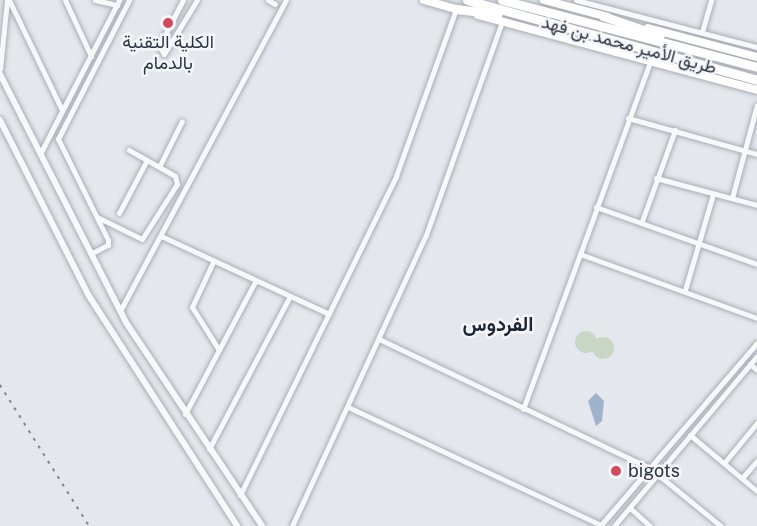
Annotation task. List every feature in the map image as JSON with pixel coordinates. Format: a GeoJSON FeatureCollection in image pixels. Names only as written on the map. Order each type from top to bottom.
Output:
{"type":"FeatureCollection","features":[{"type":"Feature","properties":{"kind":"highway","name":"طريق الأمير محمد بن فهد"},"geometry":{"type":"LineString","coordinates":[[467,0],[757,80]]}},
{"type":"Feature","properties":{"kind":"highway","name":"طريق الأمير محمد بن فهد"},"geometry":{"type":"LineString","coordinates":[[502,0],[757,67]]}},
{"type":"Feature","properties":{"kind":"highway"},"geometry":{"type":"LineString","coordinates":[[456,9],[548,24]]}},
{"type":"Feature","properties":{"kind":"highway"},"geometry":{"type":"LineString","coordinates":[[603,16],[713,54]]}},
{"type":"Feature","properties":{"kind":"highway"},"geometry":{"type":"LineString","coordinates":[[659,54],[757,88]]}},
{"type":"Feature","properties":{"kind":"main road"},"geometry":{"type":"LineString","coordinates":[[424,0],[650,62],[757,88]]}},
{"type":"Feature","properties":{"kind":"main road"},"geometry":{"type":"LineString","coordinates":[[544,0],[559,2],[757,57]]}},
{"type":"Feature","properties":{"kind":"street"},"geometry":{"type":"LineString","coordinates":[[8,0],[0,71],[40,154],[121,309],[209,451],[262,526]]}},
{"type":"Feature","properties":{"kind":"street"},"geometry":{"type":"LineString","coordinates":[[8,0],[62,110]]}},
{"type":"Feature","properties":{"kind":"street"},"geometry":{"type":"LineString","coordinates":[[65,0],[91,56]]}},
{"type":"Feature","properties":{"kind":"street"},"geometry":{"type":"LineString","coordinates":[[40,154],[118,3],[94,0]]}},
{"type":"Feature","properties":{"kind":"street"},"geometry":{"type":"LineString","coordinates":[[92,253],[108,245],[97,216],[58,139],[129,0]]}},
{"type":"Feature","properties":{"kind":"street"},"geometry":{"type":"LineString","coordinates":[[183,0],[159,46],[164,54],[197,0]]}},
{"type":"Feature","properties":{"kind":"street"},"geometry":{"type":"LineString","coordinates":[[268,0],[275,4]]}},
{"type":"Feature","properties":{"kind":"street"},"geometry":{"type":"LineString","coordinates":[[121,309],[286,0]]}},
{"type":"Feature","properties":{"kind":"street"},"geometry":{"type":"LineString","coordinates":[[576,0],[757,47]]}},
{"type":"Feature","properties":{"kind":"street"},"geometry":{"type":"LineString","coordinates":[[702,32],[711,0]]}},
{"type":"Feature","properties":{"kind":"street"},"geometry":{"type":"LineString","coordinates":[[240,497],[396,176],[456,9]]}},
{"type":"Feature","properties":{"kind":"street"},"geometry":{"type":"LineString","coordinates":[[292,526],[426,235],[502,22]]}},
{"type":"Feature","properties":{"kind":"street"},"geometry":{"type":"LineString","coordinates":[[524,409],[650,62]]}},
{"type":"Feature","properties":{"kind":"street"},"geometry":{"type":"LineString","coordinates":[[732,198],[757,105]]}},
{"type":"Feature","properties":{"kind":"street"},"geometry":{"type":"LineString","coordinates":[[628,118],[757,154]]}},
{"type":"Feature","properties":{"kind":"street"},"geometry":{"type":"LineString","coordinates":[[0,120],[89,296],[237,526]]}},
{"type":"Feature","properties":{"kind":"street"},"geometry":{"type":"LineString","coordinates":[[159,167],[182,121]]}},
{"type":"Feature","properties":{"kind":"street"},"geometry":{"type":"LineString","coordinates":[[642,221],[675,130]]}},
{"type":"Feature","properties":{"kind":"street"},"geometry":{"type":"LineString","coordinates":[[97,216],[142,239],[148,237],[177,184],[175,176],[129,150]]}},
{"type":"Feature","properties":{"kind":"street"},"geometry":{"type":"LineString","coordinates":[[119,213],[147,160]]}},
{"type":"Feature","properties":{"kind":"street"},"geometry":{"type":"LineString","coordinates":[[656,178],[757,205]]}},
{"type":"Feature","properties":{"kind":"street"},"geometry":{"type":"LineString","coordinates":[[684,290],[713,194]]}},
{"type":"Feature","properties":{"kind":"street"},"geometry":{"type":"LineString","coordinates":[[596,207],[642,221],[754,263],[757,256]]}},
{"type":"Feature","properties":{"kind":"street"},"geometry":{"type":"LineString","coordinates":[[161,236],[289,298],[329,314]]}},
{"type":"Feature","properties":{"kind":"street"},"geometry":{"type":"LineString","coordinates":[[580,254],[757,318]]}},
{"type":"Feature","properties":{"kind":"street"},"geometry":{"type":"LineString","coordinates":[[213,261],[192,307],[219,350]]}},
{"type":"Feature","properties":{"kind":"street"},"geometry":{"type":"LineString","coordinates":[[185,414],[255,282]]}},
{"type":"Feature","properties":{"kind":"street"},"geometry":{"type":"LineString","coordinates":[[209,451],[289,298]]}},
{"type":"Feature","properties":{"kind":"street"},"geometry":{"type":"LineString","coordinates":[[379,339],[651,469],[722,526]]}},
{"type":"Feature","properties":{"kind":"street"},"geometry":{"type":"LineString","coordinates":[[348,407],[601,525],[757,343]]}},
{"type":"Feature","properties":{"kind":"street"},"geometry":{"type":"LineString","coordinates":[[614,526],[757,356]]}},
{"type":"Feature","properties":{"kind":"street"},"geometry":{"type":"LineString","coordinates":[[750,364],[757,370]]}},
{"type":"Feature","properties":{"kind":"street"},"geometry":{"type":"LineString","coordinates":[[724,463],[757,423]]}},
{"type":"Feature","properties":{"kind":"street"},"geometry":{"type":"LineString","coordinates":[[690,435],[757,490]]}},
{"type":"Feature","properties":{"kind":"street"},"geometry":{"type":"LineString","coordinates":[[742,478],[757,460]]}},
{"type":"Feature","properties":{"kind":"street"},"geometry":{"type":"LineString","coordinates":[[630,508],[650,526]]}},
{"type":"Feature","properties":{"kind":"green space"},"geometry":{"type":"Polygon","coordinates":[[[586,331],[596,338],[597,342],[590,352],[586,353],[576,346],[575,342],[582,332],[586,331]]]}},
{"type":"Feature","properties":{"kind":"green space"},"geometry":{"type":"Polygon","coordinates":[[[603,337],[613,344],[614,348],[607,358],[603,359],[593,352],[592,348],[599,338],[603,337]]]}},
{"type":"Feature","properties":{"kind":"water"},"geometry":{"type":"Polygon","coordinates":[[[596,393],[604,401],[602,421],[596,426],[588,401],[596,393]]]}},
{"type":"Feature","properties":{"kind":"railway"},"geometry":{"type":"LineString","coordinates":[[0,385],[89,526]]}},
{"type":"Feature","properties":{"kind":"place","name":"الكلية التقنية بالدمام"},"geometry":{"type":"Point","coordinates":[168,23]}},
{"type":"Feature","properties":{"kind":"place","name":"bigots"},"geometry":{"type":"Point","coordinates":[616,471]}},
{"type":"Feature","properties":{"kind":"district","name":"الفردوس"},"geometry":{"type":"Point","coordinates":[498,324]}}]}
